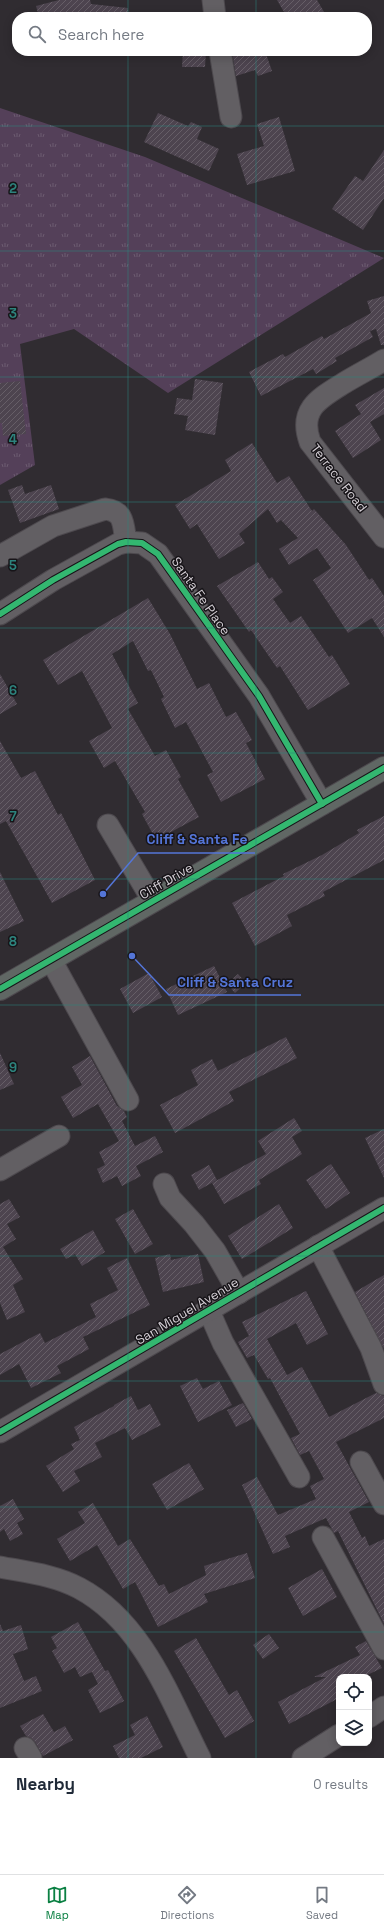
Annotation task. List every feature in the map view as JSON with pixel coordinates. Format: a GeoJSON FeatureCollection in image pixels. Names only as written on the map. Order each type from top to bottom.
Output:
{"type":"FeatureCollection","features":[{"type":"Feature","properties":{"kind":"main road","name":"Cliff Drive"},"geometry":{"type":"LineString","coordinates":[[0,989],[384,768]]}},
{"type":"Feature","properties":{"kind":"street"},"geometry":{"type":"LineString","coordinates":[[213,0],[214,12]]}},
{"type":"Feature","properties":{"kind":"street"},"geometry":{"type":"LineString","coordinates":[[221,56],[231,117]]}},
{"type":"Feature","properties":{"kind":"street","name":"Terrace Road"},"geometry":{"type":"LineString","coordinates":[[384,360],[318,400],[308,415],[306,424],[310,442],[384,537]]}},
{"type":"Feature","properties":{"kind":"street"},"geometry":{"type":"LineString","coordinates":[[0,556],[53,526],[105,509],[114,510],[120,515],[126,542],[118,544],[53,580],[2,621]]}},
{"type":"Feature","properties":{"kind":"street","name":"Santa Fe Place"},"geometry":{"type":"LineString","coordinates":[[126,542],[142,543],[158,554],[259,696],[322,804]]}},
{"type":"Feature","properties":{"kind":"street"},"geometry":{"type":"LineString","coordinates":[[108,825],[154,901]]}},
{"type":"Feature","properties":{"kind":"street"},"geometry":{"type":"LineString","coordinates":[[51,960],[128,1100]]}},
{"type":"Feature","properties":{"kind":"street"},"geometry":{"type":"LineString","coordinates":[[0,1170],[59,1136]]}},
{"type":"Feature","properties":{"kind":"street"},"geometry":{"type":"LineString","coordinates":[[164,1184],[170,1198],[194,1224],[215,1251],[239,1293]]}},
{"type":"Feature","properties":{"kind":"street","name":"San Miguel Avenue"},"geometry":{"type":"LineString","coordinates":[[0,1432],[384,1208]]}},
{"type":"Feature","properties":{"kind":"street"},"geometry":{"type":"LineString","coordinates":[[318,1246],[371,1348],[384,1384]]}},
{"type":"Feature","properties":{"kind":"street"},"geometry":{"type":"LineString","coordinates":[[209,1311],[224,1343],[299,1477]]}},
{"type":"Feature","properties":{"kind":"street"},"geometry":{"type":"LineString","coordinates":[[361,1462],[384,1504]]}},
{"type":"Feature","properties":{"kind":"street"},"geometry":{"type":"LineString","coordinates":[[323,1537],[384,1649]]}},
{"type":"Feature","properties":{"kind":"street"},"geometry":{"type":"LineString","coordinates":[[0,1567],[43,1576],[72,1585],[95,1599],[118,1617],[151,1660],[200,1758]]}},
{"type":"Feature","properties":{"kind":"street"},"geometry":{"type":"LineString","coordinates":[[372,1715],[384,1707]]}},
{"type":"Feature","properties":{"kind":"street"},"geometry":{"type":"LineString","coordinates":[[303,1758],[336,1737]]}},
{"type":"Feature","properties":{"kind":"green space"},"geometry":{"type":"Polygon","coordinates":[[[0,108],[145,157],[384,258],[168,393],[74,329],[20,344],[35,465],[0,485],[0,108]]]}},
{"type":"Feature","properties":{"kind":"building"},"geometry":{"type":"Polygon","coordinates":[[[59,0],[90,0],[91,4],[128,8],[128,12],[38,12],[36,6],[59,0]]]}},
{"type":"Feature","properties":{"kind":"building"},"geometry":{"type":"Polygon","coordinates":[[[277,0],[317,0],[324,12],[284,12],[277,0]]]}},
{"type":"Feature","properties":{"kind":"building"},"geometry":{"type":"Polygon","coordinates":[[[183,56],[206,56],[205,67],[182,67],[183,56]]]}},
{"type":"Feature","properties":{"kind":"building"},"geometry":{"type":"Polygon","coordinates":[[[233,56],[267,56],[272,71],[258,76],[255,70],[236,76],[233,56]]]}},
{"type":"Feature","properties":{"kind":"building"},"geometry":{"type":"Polygon","coordinates":[[[158,113],[188,126],[191,122],[202,127],[197,139],[219,149],[209,171],[144,142],[158,113]]]}},
{"type":"Feature","properties":{"kind":"building"},"geometry":{"type":"Polygon","coordinates":[[[279,117],[295,171],[247,185],[237,154],[264,146],[257,124],[279,117]]]}},
{"type":"Feature","properties":{"kind":"building"},"geometry":{"type":"Polygon","coordinates":[[[384,150],[384,198],[363,230],[332,209],[355,176],[363,181],[384,150]]]}},
{"type":"Feature","properties":{"kind":"building"},"geometry":{"type":"Polygon","coordinates":[[[384,296],[384,345],[381,345],[376,329],[370,331],[373,337],[335,358],[337,361],[316,374],[313,369],[261,396],[249,372],[283,354],[285,357],[322,336],[324,339],[371,313],[367,301],[384,296]]]}},
{"type":"Feature","properties":{"kind":"building"},"geometry":{"type":"Polygon","coordinates":[[[195,379],[223,383],[215,435],[185,430],[188,416],[174,414],[177,398],[192,400],[195,379]]]}},
{"type":"Feature","properties":{"kind":"building"},"geometry":{"type":"Polygon","coordinates":[[[20,381],[26,434],[3,436],[2,423],[0,423],[0,383],[20,381]]]}},
{"type":"Feature","properties":{"kind":"building"},"geometry":{"type":"Polygon","coordinates":[[[384,388],[384,414],[370,422],[381,440],[353,458],[335,431],[361,414],[355,405],[384,388]]]}},
{"type":"Feature","properties":{"kind":"building"},"geometry":{"type":"Polygon","coordinates":[[[252,443],[277,483],[289,476],[312,511],[314,509],[346,545],[369,580],[372,578],[384,596],[384,637],[372,618],[348,633],[313,580],[331,568],[317,548],[289,565],[279,549],[298,538],[281,520],[277,523],[268,509],[239,534],[245,543],[219,559],[197,524],[190,529],[175,505],[231,471],[225,460],[252,443]]]}},
{"type":"Feature","properties":{"kind":"building"},"geometry":{"type":"Polygon","coordinates":[[[22,485],[25,494],[51,485],[59,509],[20,523],[8,490],[22,485]]]}},
{"type":"Feature","properties":{"kind":"building"},"geometry":{"type":"Polygon","coordinates":[[[258,562],[269,579],[272,577],[283,592],[273,599],[290,623],[301,616],[329,657],[332,655],[350,684],[308,710],[280,666],[277,668],[251,630],[249,632],[217,586],[258,562]]]}},
{"type":"Feature","properties":{"kind":"building"},"geometry":{"type":"Polygon","coordinates":[[[148,598],[170,634],[197,689],[209,683],[226,717],[236,712],[252,740],[246,743],[265,779],[221,802],[207,775],[213,772],[186,722],[175,728],[161,699],[164,697],[151,670],[148,671],[133,641],[112,654],[138,703],[128,709],[155,756],[166,750],[181,777],[178,779],[199,817],[156,840],[142,814],[145,812],[115,761],[104,768],[89,741],[112,728],[82,671],[58,685],[43,660],[148,598]]]}},
{"type":"Feature","properties":{"kind":"building"},"geometry":{"type":"Polygon","coordinates":[[[0,674],[17,704],[0,714],[0,674]]]}},
{"type":"Feature","properties":{"kind":"building"},"geometry":{"type":"Polygon","coordinates":[[[0,741],[21,778],[35,771],[58,815],[61,813],[95,880],[52,903],[6,821],[0,824],[0,741]]]}},
{"type":"Feature","properties":{"kind":"building"},"geometry":{"type":"Polygon","coordinates":[[[384,816],[384,860],[323,892],[325,896],[287,915],[292,926],[255,946],[232,903],[284,876],[283,874],[322,855],[359,833],[357,830],[384,816]]]}},
{"type":"Feature","properties":{"kind":"building"},"geometry":{"type":"Polygon","coordinates":[[[0,872],[24,921],[0,932],[0,872]]]}},
{"type":"Feature","properties":{"kind":"building"},"geometry":{"type":"Polygon","coordinates":[[[214,966],[227,992],[178,1015],[166,989],[214,966]]]}},
{"type":"Feature","properties":{"kind":"building"},"geometry":{"type":"Polygon","coordinates":[[[149,973],[162,997],[133,1013],[120,989],[149,973]]]}},
{"type":"Feature","properties":{"kind":"building"},"geometry":{"type":"Polygon","coordinates":[[[238,974],[246,983],[235,993],[227,984],[238,974]]]}},
{"type":"Feature","properties":{"kind":"building"},"geometry":{"type":"Polygon","coordinates":[[[286,1037],[297,1058],[229,1092],[234,1101],[175,1133],[160,1105],[198,1085],[191,1070],[212,1059],[218,1071],[286,1037]]]}},
{"type":"Feature","properties":{"kind":"building"},"geometry":{"type":"Polygon","coordinates":[[[0,1053],[14,1084],[0,1090],[0,1053]]]}},
{"type":"Feature","properties":{"kind":"building"},"geometry":{"type":"Polygon","coordinates":[[[90,1056],[117,1106],[124,1111],[127,1117],[122,1121],[135,1146],[155,1136],[163,1152],[136,1166],[141,1176],[122,1186],[117,1176],[103,1183],[97,1169],[105,1165],[99,1152],[119,1141],[98,1104],[73,1118],[61,1097],[82,1085],[72,1067],[90,1056]]]}},
{"type":"Feature","properties":{"kind":"building"},"geometry":{"type":"Polygon","coordinates":[[[294,1118],[302,1131],[292,1137],[302,1154],[259,1180],[261,1184],[224,1204],[212,1183],[266,1154],[258,1141],[294,1118]]]}},
{"type":"Feature","properties":{"kind":"building"},"geometry":{"type":"Polygon","coordinates":[[[384,1129],[384,1178],[365,1138],[384,1129]]]}},
{"type":"Feature","properties":{"kind":"building"},"geometry":{"type":"Polygon","coordinates":[[[331,1164],[350,1193],[326,1209],[306,1180],[331,1164]]]}},
{"type":"Feature","properties":{"kind":"building"},"geometry":{"type":"Polygon","coordinates":[[[209,1165],[217,1180],[199,1190],[191,1175],[209,1165]]]}},
{"type":"Feature","properties":{"kind":"building"},"geometry":{"type":"Polygon","coordinates":[[[9,1199],[20,1217],[7,1224],[16,1239],[3,1247],[23,1279],[13,1285],[25,1312],[7,1320],[0,1303],[0,1204],[9,1199]]]}},
{"type":"Feature","properties":{"kind":"building"},"geometry":{"type":"Polygon","coordinates":[[[279,1204],[293,1228],[242,1259],[228,1236],[279,1204]]]}},
{"type":"Feature","properties":{"kind":"building"},"geometry":{"type":"Polygon","coordinates":[[[133,1209],[153,1244],[135,1254],[115,1219],[133,1209]]]}},
{"type":"Feature","properties":{"kind":"building"},"geometry":{"type":"Polygon","coordinates":[[[93,1230],[105,1252],[82,1266],[75,1254],[66,1259],[60,1249],[93,1230]]]}},
{"type":"Feature","properties":{"kind":"building"},"geometry":{"type":"Polygon","coordinates":[[[170,1254],[171,1260],[198,1254],[204,1282],[163,1292],[155,1258],[170,1254]]]}},
{"type":"Feature","properties":{"kind":"building"},"geometry":{"type":"Polygon","coordinates":[[[127,1258],[150,1305],[83,1337],[89,1349],[57,1366],[61,1373],[31,1388],[19,1364],[0,1375],[0,1354],[40,1333],[45,1343],[96,1317],[90,1304],[118,1290],[107,1268],[127,1258]]]}},
{"type":"Feature","properties":{"kind":"building"},"geometry":{"type":"Polygon","coordinates":[[[384,1275],[384,1349],[355,1292],[384,1275]]]}},
{"type":"Feature","properties":{"kind":"building"},"geometry":{"type":"Polygon","coordinates":[[[306,1291],[328,1334],[307,1345],[296,1323],[267,1339],[287,1375],[302,1367],[329,1417],[376,1393],[384,1396],[384,1418],[336,1442],[369,1502],[349,1512],[362,1538],[365,1536],[369,1546],[384,1539],[384,1624],[338,1531],[334,1533],[326,1518],[285,1536],[290,1547],[273,1554],[242,1485],[257,1477],[278,1515],[316,1499],[310,1486],[324,1479],[309,1451],[300,1455],[291,1438],[300,1434],[270,1378],[268,1379],[254,1355],[247,1358],[238,1342],[249,1336],[242,1322],[306,1291]]]}},
{"type":"Feature","properties":{"kind":"building"},"geometry":{"type":"Polygon","coordinates":[[[197,1378],[203,1389],[219,1381],[232,1405],[198,1422],[180,1386],[197,1378]]]}},
{"type":"Feature","properties":{"kind":"building"},"geometry":{"type":"Polygon","coordinates":[[[131,1396],[138,1410],[150,1404],[161,1425],[132,1440],[125,1428],[95,1443],[102,1457],[74,1471],[80,1481],[63,1492],[46,1466],[74,1449],[71,1444],[80,1440],[74,1427],[131,1396]]]}},
{"type":"Feature","properties":{"kind":"building"},"geometry":{"type":"Polygon","coordinates":[[[243,1403],[252,1419],[236,1427],[227,1410],[243,1403]]]}},
{"type":"Feature","properties":{"kind":"building"},"geometry":{"type":"Polygon","coordinates":[[[189,1463],[204,1489],[167,1510],[152,1484],[189,1463]]]}},
{"type":"Feature","properties":{"kind":"building"},"geometry":{"type":"Polygon","coordinates":[[[13,1499],[24,1519],[17,1523],[23,1534],[10,1541],[4,1529],[0,1532],[0,1506],[13,1499]]]}},
{"type":"Feature","properties":{"kind":"building"},"geometry":{"type":"Polygon","coordinates":[[[93,1503],[118,1546],[130,1539],[159,1586],[164,1584],[169,1594],[206,1575],[204,1566],[247,1553],[255,1578],[204,1594],[208,1602],[158,1627],[135,1582],[123,1589],[97,1545],[70,1561],[57,1539],[85,1523],[78,1512],[93,1503]]]}},
{"type":"Feature","properties":{"kind":"building"},"geometry":{"type":"Polygon","coordinates":[[[322,1569],[337,1597],[303,1616],[288,1588],[322,1569]]]}},
{"type":"Feature","properties":{"kind":"building"},"geometry":{"type":"Polygon","coordinates":[[[78,1622],[105,1671],[108,1670],[124,1701],[100,1713],[88,1690],[98,1684],[92,1672],[80,1677],[75,1667],[64,1673],[52,1651],[57,1648],[51,1637],[78,1622]]]}},
{"type":"Feature","properties":{"kind":"building"},"geometry":{"type":"Polygon","coordinates":[[[0,1624],[3,1631],[21,1625],[28,1649],[13,1654],[24,1681],[36,1676],[42,1691],[0,1708],[0,1624]]]}},
{"type":"Feature","properties":{"kind":"building"},"geometry":{"type":"Polygon","coordinates":[[[269,1634],[279,1648],[263,1659],[253,1645],[269,1634]]]}},
{"type":"Feature","properties":{"kind":"building"},"geometry":{"type":"Polygon","coordinates":[[[196,1638],[229,1695],[237,1690],[254,1721],[225,1738],[174,1651],[196,1638]]]}},
{"type":"Feature","properties":{"kind":"building"},"geometry":{"type":"Polygon","coordinates":[[[366,1641],[382,1668],[369,1674],[336,1674],[336,1700],[289,1724],[278,1702],[326,1677],[314,1677],[360,1655],[355,1647],[366,1641]]]}},
{"type":"Feature","properties":{"kind":"building"},"geometry":{"type":"Polygon","coordinates":[[[43,1714],[54,1732],[65,1726],[73,1740],[43,1756],[35,1742],[26,1736],[20,1726],[43,1714]]]}},
{"type":"Feature","properties":{"kind":"building"},"geometry":{"type":"Polygon","coordinates":[[[147,1716],[163,1747],[141,1758],[119,1758],[113,1746],[135,1735],[130,1725],[147,1716]]]}},
{"type":"Feature","properties":{"kind":"cycle path"},"geometry":{"type":"LineString","coordinates":[[0,614],[53,580],[118,544],[126,542],[142,543],[158,554],[259,696],[322,804]]}},
{"type":"Feature","properties":{"kind":"cycle path"},"geometry":{"type":"LineString","coordinates":[[0,989],[384,768]]}},
{"type":"Feature","properties":{"kind":"cycle path"},"geometry":{"type":"LineString","coordinates":[[0,1432],[384,1208]]}},
{"type":"Feature","properties":{"kind":"place","name":"Cliff & Santa Fe"},"geometry":{"type":"Point","coordinates":[103,894]}},
{"type":"Feature","properties":{"kind":"place","name":"Cliff & Santa Cruz"},"geometry":{"type":"Point","coordinates":[132,956]}}]}
